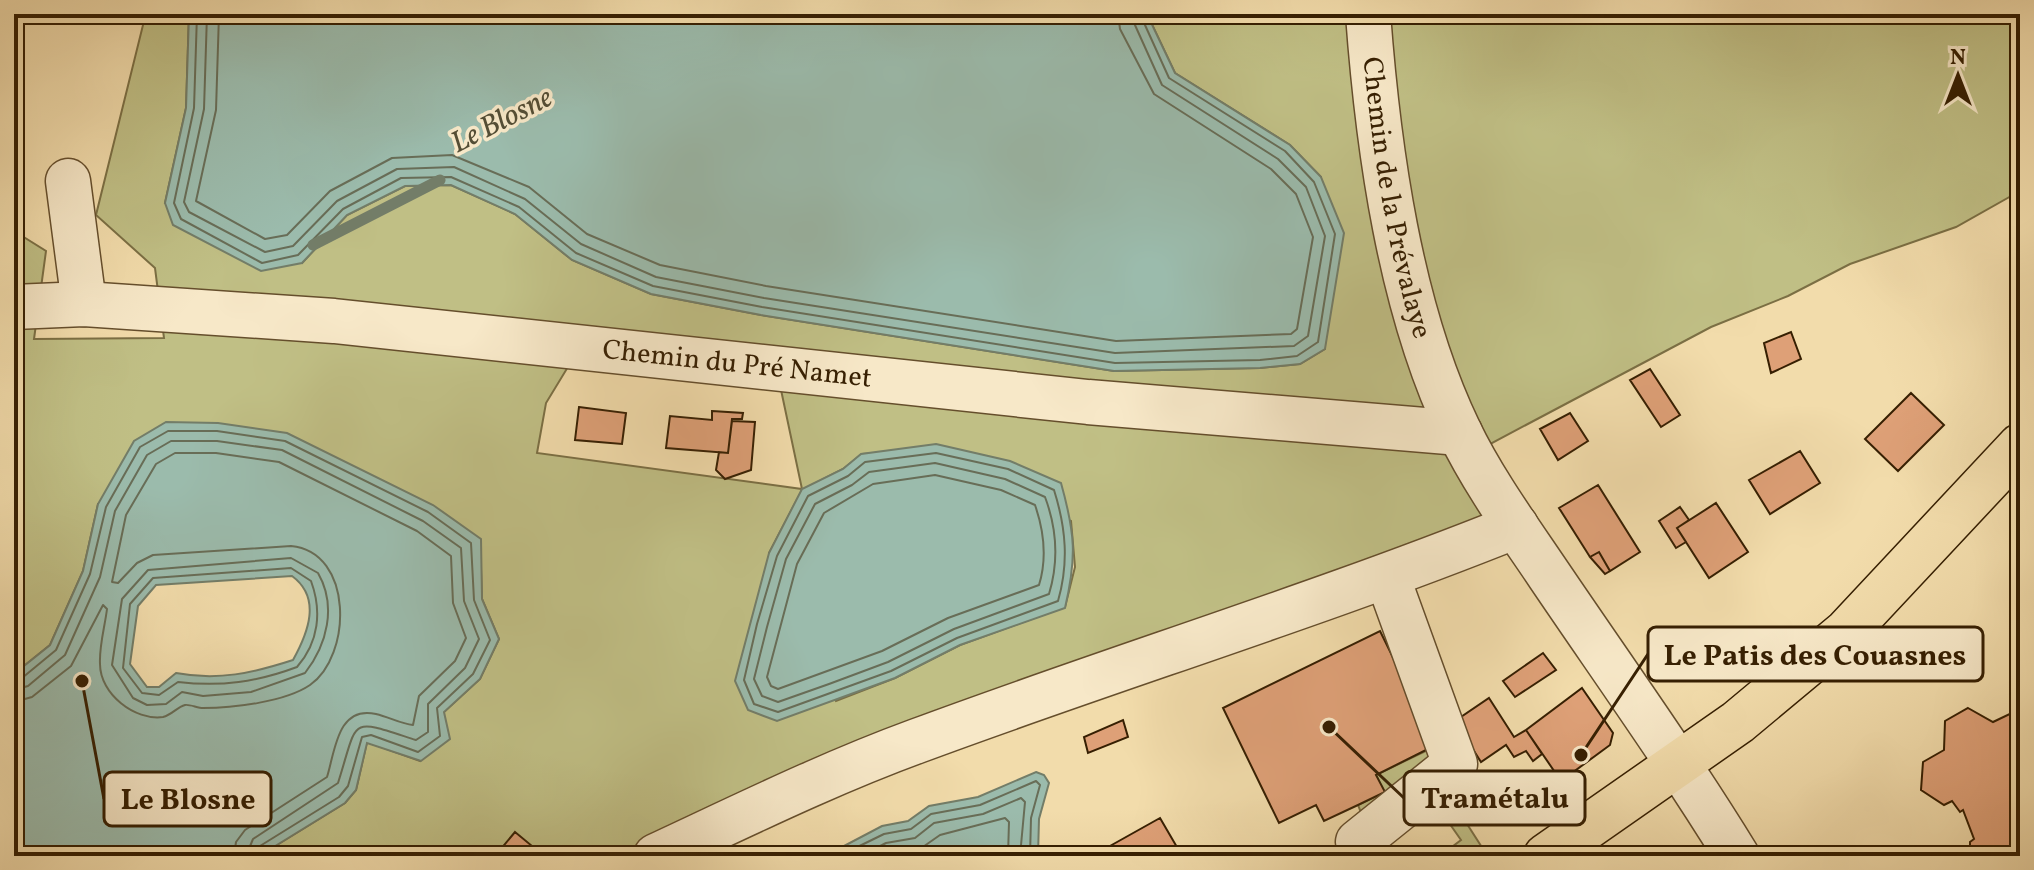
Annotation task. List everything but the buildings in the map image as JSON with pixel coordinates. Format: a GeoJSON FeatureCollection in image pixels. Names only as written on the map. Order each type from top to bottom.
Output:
{"type":"FeatureCollection","features":[{"type":"Feature","properties":{"kind":"main road"},"geometry":{"type":"LineString","coordinates":[[1546,856],[1738,722],[1846,632],[2020,446]]}},
{"type":"Feature","properties":{"kind":"street","name":"Chemin de la Prévalaye"},"geometry":{"type":"LineString","coordinates":[[1368,14],[1393,216],[1436,377],[1460,433],[1516,526],[1680,764],[1737,856]]}},
{"type":"Feature","properties":{"kind":"street"},"geometry":{"type":"LineString","coordinates":[[68,181],[84,304]]}},
{"type":"Feature","properties":{"kind":"street","name":"Chemin du Pré Namet"},"geometry":{"type":"LineString","coordinates":[[14,307],[84,304],[334,321],[1088,402],[1460,433]]}},
{"type":"Feature","properties":{"kind":"street"},"geometry":{"type":"LineString","coordinates":[[656,856],[766,803],[914,742],[1387,576],[1516,526]]}},
{"type":"Feature","properties":{"kind":"street"},"geometry":{"type":"LineString","coordinates":[[1366,856],[1358,842],[1455,764],[1387,576]]}},
{"type":"Feature","properties":{"kind":"shaded area"},"geometry":{"type":"Polygon","coordinates":[[[141,14],[189,14],[186,108],[165,203],[302,263],[347,215],[405,186],[451,185],[515,214],[572,260],[651,294],[761,315],[1114,371],[1260,368],[1300,364],[1325,349],[1321,177],[1290,145],[1175,73],[1147,14],[2020,14],[2020,191],[1956,227],[1850,264],[1788,296],[1711,327],[1490,444],[1499,527],[672,856],[259,856],[345,803],[356,790],[367,742],[420,761],[444,712],[480,679],[499,639],[482,599],[480,539],[98,504],[83,571],[50,645],[14,674],[14,231],[46,251],[34,339],[164,338],[155,268],[96,215],[145,17],[141,14]],[[591,329],[546,403],[537,453],[802,489],[773,352],[591,329]],[[894,452],[862,454],[843,469],[802,490],[769,553],[836,701],[895,678],[960,645],[1065,607],[1075,567],[1071,521],[894,452]]]}},
{"type":"Feature","properties":{"kind":"shaded area"},"geometry":{"type":"Polygon","coordinates":[[[1434,747],[1440,760],[1362,815],[1358,805],[1384,792],[1376,775],[1434,747]]]}},
{"type":"Feature","properties":{"kind":"shaded area"},"geometry":{"type":"Polygon","coordinates":[[[1444,788],[1483,849],[1473,856],[1440,856],[1461,840],[1431,797],[1444,788]]]}},
{"type":"Feature","properties":{"kind":"water"},"geometry":{"type":"Polygon","coordinates":[[[189,14],[1147,14],[1175,73],[1290,145],[1321,177],[1344,233],[1325,349],[1300,364],[1260,368],[1114,371],[761,315],[651,294],[572,260],[515,214],[451,185],[405,186],[347,215],[302,263],[261,271],[173,225],[165,203],[186,108],[189,14]]]}},
{"type":"Feature","properties":{"kind":"water"},"geometry":{"type":"Polygon","coordinates":[[[166,422],[218,423],[287,433],[433,505],[481,539],[482,599],[499,639],[480,679],[444,712],[450,739],[421,761],[367,743],[356,790],[345,803],[259,856],[26,856],[14,840],[14,674],[50,645],[83,571],[98,504],[134,441],[166,422]],[[292,576],[156,585],[138,606],[130,664],[147,687],[159,687],[176,673],[206,676],[235,674],[293,660],[309,616],[307,595],[292,576]]]}},
{"type":"Feature","properties":{"kind":"water"},"geometry":{"type":"Polygon","coordinates":[[[936,444],[1010,461],[1061,483],[1073,545],[1065,608],[960,645],[895,678],[777,721],[748,710],[735,681],[769,553],[802,489],[843,469],[861,454],[936,444]]]}},
{"type":"Feature","properties":{"kind":"water"},"geometry":{"type":"Polygon","coordinates":[[[1036,772],[1044,775],[1049,783],[1039,819],[1038,856],[825,856],[882,826],[908,821],[929,806],[978,797],[1036,772]]]}},
{"type":"Feature","properties":{"kind":"waterway","name":"Le Blosne"},"geometry":{"type":"LineString","coordinates":[[313,245],[440,180]]}},
{"type":"Feature","properties":{"kind":"place","name":"Le Blosne"},"geometry":{"type":"Point","coordinates":[82,681]}},
{"type":"Feature","properties":{"kind":"place","name":"Tramétalu"},"geometry":{"type":"Point","coordinates":[1329,727]}},
{"type":"Feature","properties":{"kind":"place","name":"Le Patis des Couasnes"},"geometry":{"type":"Point","coordinates":[1581,755]}}]}
